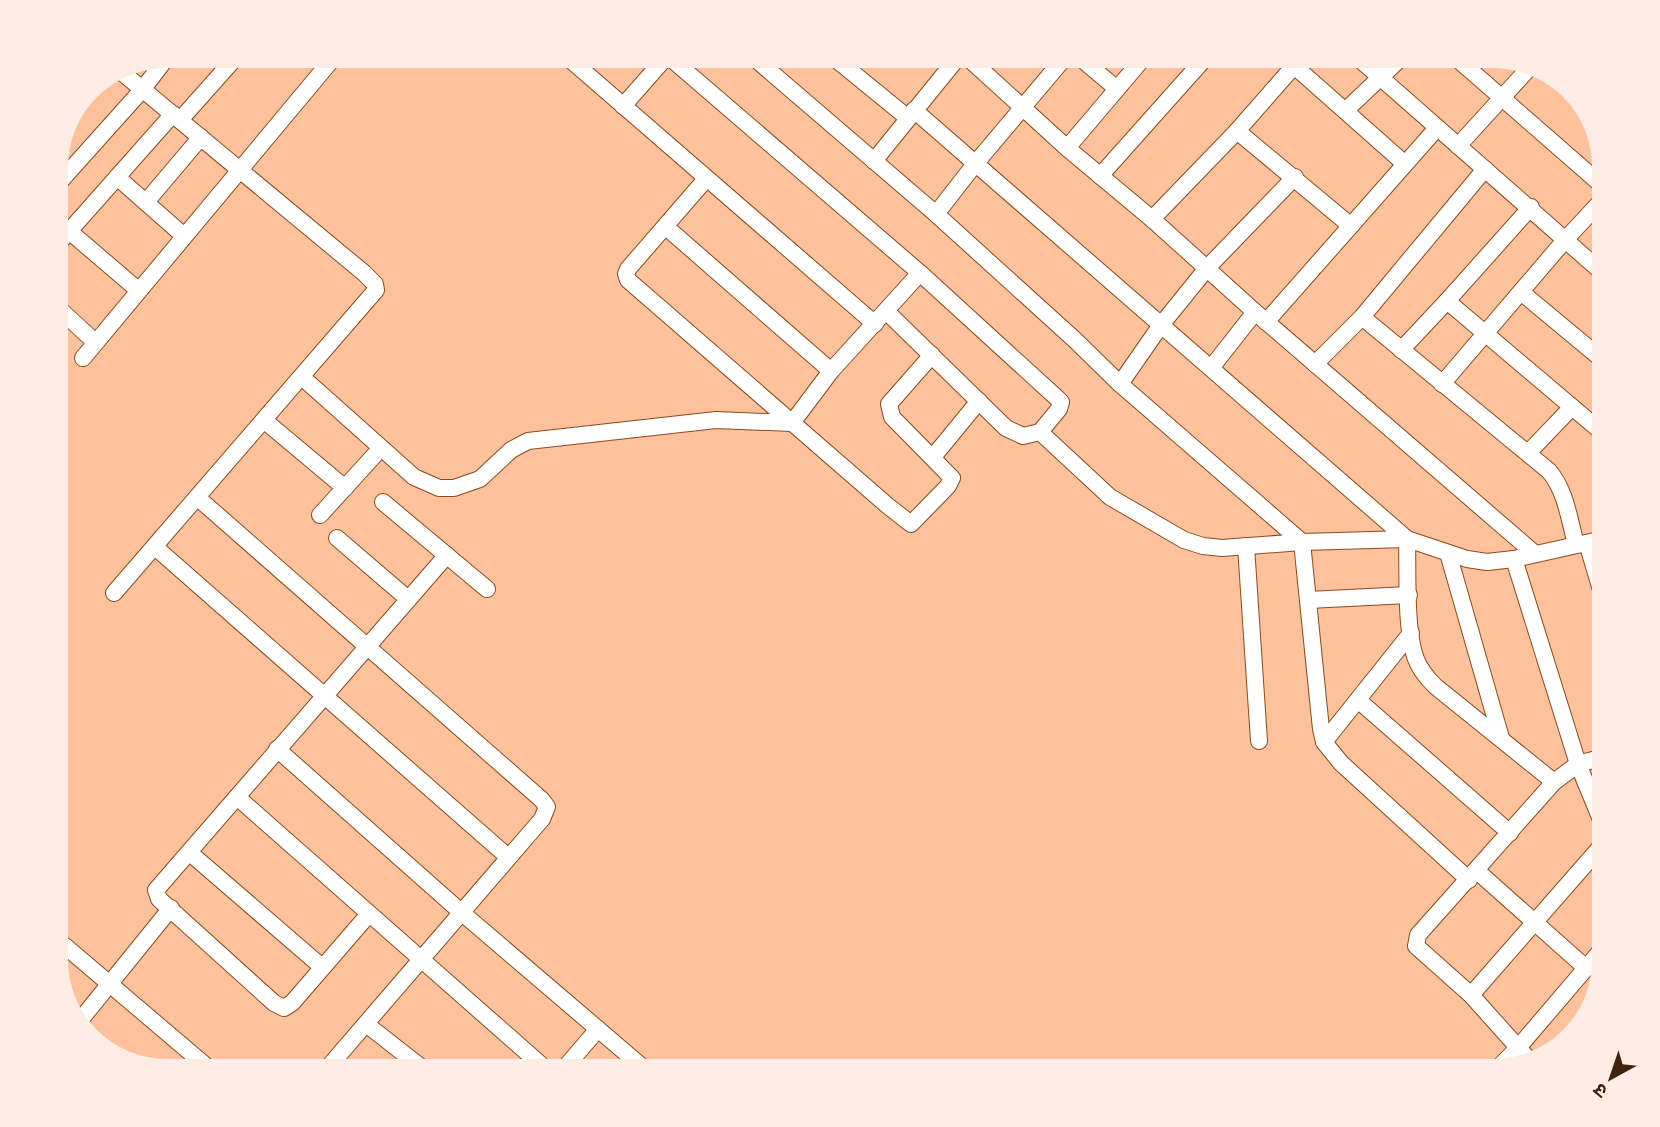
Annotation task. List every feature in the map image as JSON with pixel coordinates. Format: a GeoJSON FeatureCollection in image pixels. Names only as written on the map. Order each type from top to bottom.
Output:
{"type":"FeatureCollection","features":[{"type":"Feature","properties":{"kind":"street"},"geometry":{"type":"LineString","coordinates":[[138,290],[69,231],[117,177],[225,68]]}},
{"type":"Feature","properties":{"kind":"street"},"geometry":{"type":"LineString","coordinates":[[83,358],[322,68]]}},
{"type":"Feature","properties":{"kind":"street"},"geometry":{"type":"LineString","coordinates":[[580,68],[875,324]]}},
{"type":"Feature","properties":{"kind":"street"},"geometry":{"type":"LineString","coordinates":[[623,106],[656,68]]}},
{"type":"Feature","properties":{"kind":"street"},"geometry":{"type":"LineString","coordinates":[[681,68],[920,273],[1061,402],[1059,409],[1040,432],[1023,436],[1015,434],[887,312]]}},
{"type":"Feature","properties":{"kind":"street"},"geometry":{"type":"LineString","coordinates":[[766,68],[936,214],[1120,384],[1302,542],[1324,742],[1341,763],[1473,875],[1535,922],[1586,968]]}},
{"type":"Feature","properties":{"kind":"street"},"geometry":{"type":"LineString","coordinates":[[848,68],[975,164],[1407,539],[1411,633],[1416,661],[1435,686],[1554,782]]}},
{"type":"Feature","properties":{"kind":"street"},"geometry":{"type":"LineString","coordinates":[[873,161],[948,68]]}},
{"type":"Feature","properties":{"kind":"street"},"geometry":{"type":"LineString","coordinates":[[969,68],[1022,107],[1534,553]]}},
{"type":"Feature","properties":{"kind":"street"},"geometry":{"type":"LineString","coordinates":[[936,214],[1056,68]]}},
{"type":"Feature","properties":{"kind":"street"},"geometry":{"type":"LineString","coordinates":[[1092,68],[1117,89]]}},
{"type":"Feature","properties":{"kind":"street"},"geometry":{"type":"LineString","coordinates":[[1067,148],[1135,68]]}},
{"type":"Feature","properties":{"kind":"street"},"geometry":{"type":"LineString","coordinates":[[1100,176],[1196,68]]}},
{"type":"Feature","properties":{"kind":"street"},"geometry":{"type":"LineString","coordinates":[[1152,219],[1237,131],[1284,68]]}},
{"type":"Feature","properties":{"kind":"street"},"geometry":{"type":"LineString","coordinates":[[1297,68],[1405,164]]}},
{"type":"Feature","properties":{"kind":"street"},"geometry":{"type":"LineString","coordinates":[[1369,68],[1531,207],[1592,264]]}},
{"type":"Feature","properties":{"kind":"street"},"geometry":{"type":"LineString","coordinates":[[1346,110],[1391,68]]}},
{"type":"Feature","properties":{"kind":"street"},"geometry":{"type":"LineString","coordinates":[[1468,68],[1592,176]]}},
{"type":"Feature","properties":{"kind":"street"},"geometry":{"type":"LineString","coordinates":[[68,173],[159,69]]}},
{"type":"Feature","properties":{"kind":"street"},"geometry":{"type":"LineString","coordinates":[[1458,146],[1524,74]]}},
{"type":"Feature","properties":{"kind":"street"},"geometry":{"type":"LineString","coordinates":[[114,593],[303,378],[376,290],[375,284],[127,77]]}},
{"type":"Feature","properties":{"kind":"street"},"geometry":{"type":"LineString","coordinates":[[1211,368],[1351,226],[1437,128]]}},
{"type":"Feature","properties":{"kind":"street"},"geometry":{"type":"LineString","coordinates":[[1237,131],[1351,226]]}},
{"type":"Feature","properties":{"kind":"street"},"geometry":{"type":"LineString","coordinates":[[146,202],[201,137]]}},
{"type":"Feature","properties":{"kind":"street"},"geometry":{"type":"LineString","coordinates":[[1315,364],[1362,317],[1485,169]]}},
{"type":"Feature","properties":{"kind":"street"},"geometry":{"type":"LineString","coordinates":[[117,177],[184,236]]}},
{"type":"Feature","properties":{"kind":"street"},"geometry":{"type":"LineString","coordinates":[[1120,384],[1161,325],[1208,267],[1295,177]]}},
{"type":"Feature","properties":{"kind":"street"},"geometry":{"type":"LineString","coordinates":[[706,179],[628,269],[628,280],[911,524],[952,478],[892,417],[888,409],[889,404],[932,355]]}},
{"type":"Feature","properties":{"kind":"street"},"geometry":{"type":"LineString","coordinates":[[1401,350],[1531,207]]}},
{"type":"Feature","properties":{"kind":"street"},"geometry":{"type":"LineString","coordinates":[[1442,384],[1592,211]]}},
{"type":"Feature","properties":{"kind":"street"},"geometry":{"type":"LineString","coordinates":[[666,226],[831,371]]}},
{"type":"Feature","properties":{"kind":"street"},"geometry":{"type":"LineString","coordinates":[[792,423],[831,371],[920,273]]}},
{"type":"Feature","properties":{"kind":"street"},"geometry":{"type":"LineString","coordinates":[[1521,292],[1592,350]]}},
{"type":"Feature","properties":{"kind":"street"},"geometry":{"type":"LineString","coordinates":[[1447,301],[1592,424]]}},
{"type":"Feature","properties":{"kind":"street"},"geometry":{"type":"LineString","coordinates":[[68,317],[95,342]]}},
{"type":"Feature","properties":{"kind":"street"},"geometry":{"type":"LineString","coordinates":[[1362,317],[1549,471],[1558,482],[1592,570]]}},
{"type":"Feature","properties":{"kind":"street"},"geometry":{"type":"LineString","coordinates":[[303,378],[414,477],[439,488],[454,488],[480,479],[511,450],[528,441],[716,420],[792,423]]}},
{"type":"Feature","properties":{"kind":"street"},"geometry":{"type":"LineString","coordinates":[[933,457],[979,401]]}},
{"type":"Feature","properties":{"kind":"street"},"geometry":{"type":"LineString","coordinates":[[1528,453],[1572,407]]}},
{"type":"Feature","properties":{"kind":"street"},"geometry":{"type":"LineString","coordinates":[[265,421],[345,488]]}},
{"type":"Feature","properties":{"kind":"street"},"geometry":{"type":"LineString","coordinates":[[1040,432],[1110,497],[1172,534],[1203,546],[1222,548],[1302,542],[1407,539],[1448,553],[1487,562],[1514,559],[1592,541]]}},
{"type":"Feature","properties":{"kind":"street"},"geometry":{"type":"LineString","coordinates":[[320,515],[381,448]]}},
{"type":"Feature","properties":{"kind":"street"},"geometry":{"type":"LineString","coordinates":[[198,498],[369,646],[547,807],[546,813],[335,1059]]}},
{"type":"Feature","properties":{"kind":"street"},"geometry":{"type":"LineString","coordinates":[[383,502],[487,589]]}},
{"type":"Feature","properties":{"kind":"street"},"geometry":{"type":"LineString","coordinates":[[337,538],[408,600]]}},
{"type":"Feature","properties":{"kind":"street"},"geometry":{"type":"LineString","coordinates":[[1245,546],[1259,741]]}},
{"type":"Feature","properties":{"kind":"street"},"geometry":{"type":"LineString","coordinates":[[155,547],[508,857]]}},
{"type":"Feature","properties":{"kind":"street"},"geometry":{"type":"LineString","coordinates":[[1448,553],[1501,738]]}},
{"type":"Feature","properties":{"kind":"street"},"geometry":{"type":"LineString","coordinates":[[369,914],[292,1003],[284,1008],[274,1003],[159,899],[156,890],[447,555]]}},
{"type":"Feature","properties":{"kind":"street"},"geometry":{"type":"LineString","coordinates":[[1514,559],[1578,764],[1592,798]]}},
{"type":"Feature","properties":{"kind":"street"},"geometry":{"type":"LineString","coordinates":[[1308,600],[1409,595]]}},
{"type":"Feature","properties":{"kind":"street"},"geometry":{"type":"LineString","coordinates":[[1324,742],[1411,633]]}},
{"type":"Feature","properties":{"kind":"street"},"geometry":{"type":"LineString","coordinates":[[1358,700],[1510,833]]}},
{"type":"Feature","properties":{"kind":"street"},"geometry":{"type":"LineString","coordinates":[[277,749],[633,1059]]}},
{"type":"Feature","properties":{"kind":"street"},"geometry":{"type":"LineString","coordinates":[[1522,1054],[1471,995],[1416,946],[1416,941],[1418,935],[1554,782],[1578,764],[1592,760]]}},
{"type":"Feature","properties":{"kind":"street"},"geometry":{"type":"LineString","coordinates":[[237,797],[534,1059]]}},
{"type":"Feature","properties":{"kind":"street"},"geometry":{"type":"LineString","coordinates":[[190,853],[322,967]]}},
{"type":"Feature","properties":{"kind":"street"},"geometry":{"type":"LineString","coordinates":[[1471,995],[1592,857]]}},
{"type":"Feature","properties":{"kind":"street"},"geometry":{"type":"LineString","coordinates":[[85,1014],[171,908]]}},
{"type":"Feature","properties":{"kind":"street"},"geometry":{"type":"LineString","coordinates":[[68,949],[198,1059]]}},
{"type":"Feature","properties":{"kind":"street"},"geometry":{"type":"LineString","coordinates":[[1508,1057],[1592,961]]}},
{"type":"Feature","properties":{"kind":"street"},"geometry":{"type":"LineString","coordinates":[[366,1024],[411,1059]]}},
{"type":"Feature","properties":{"kind":"street"},"geometry":{"type":"LineString","coordinates":[[572,1059],[598,1029]]}}]}
